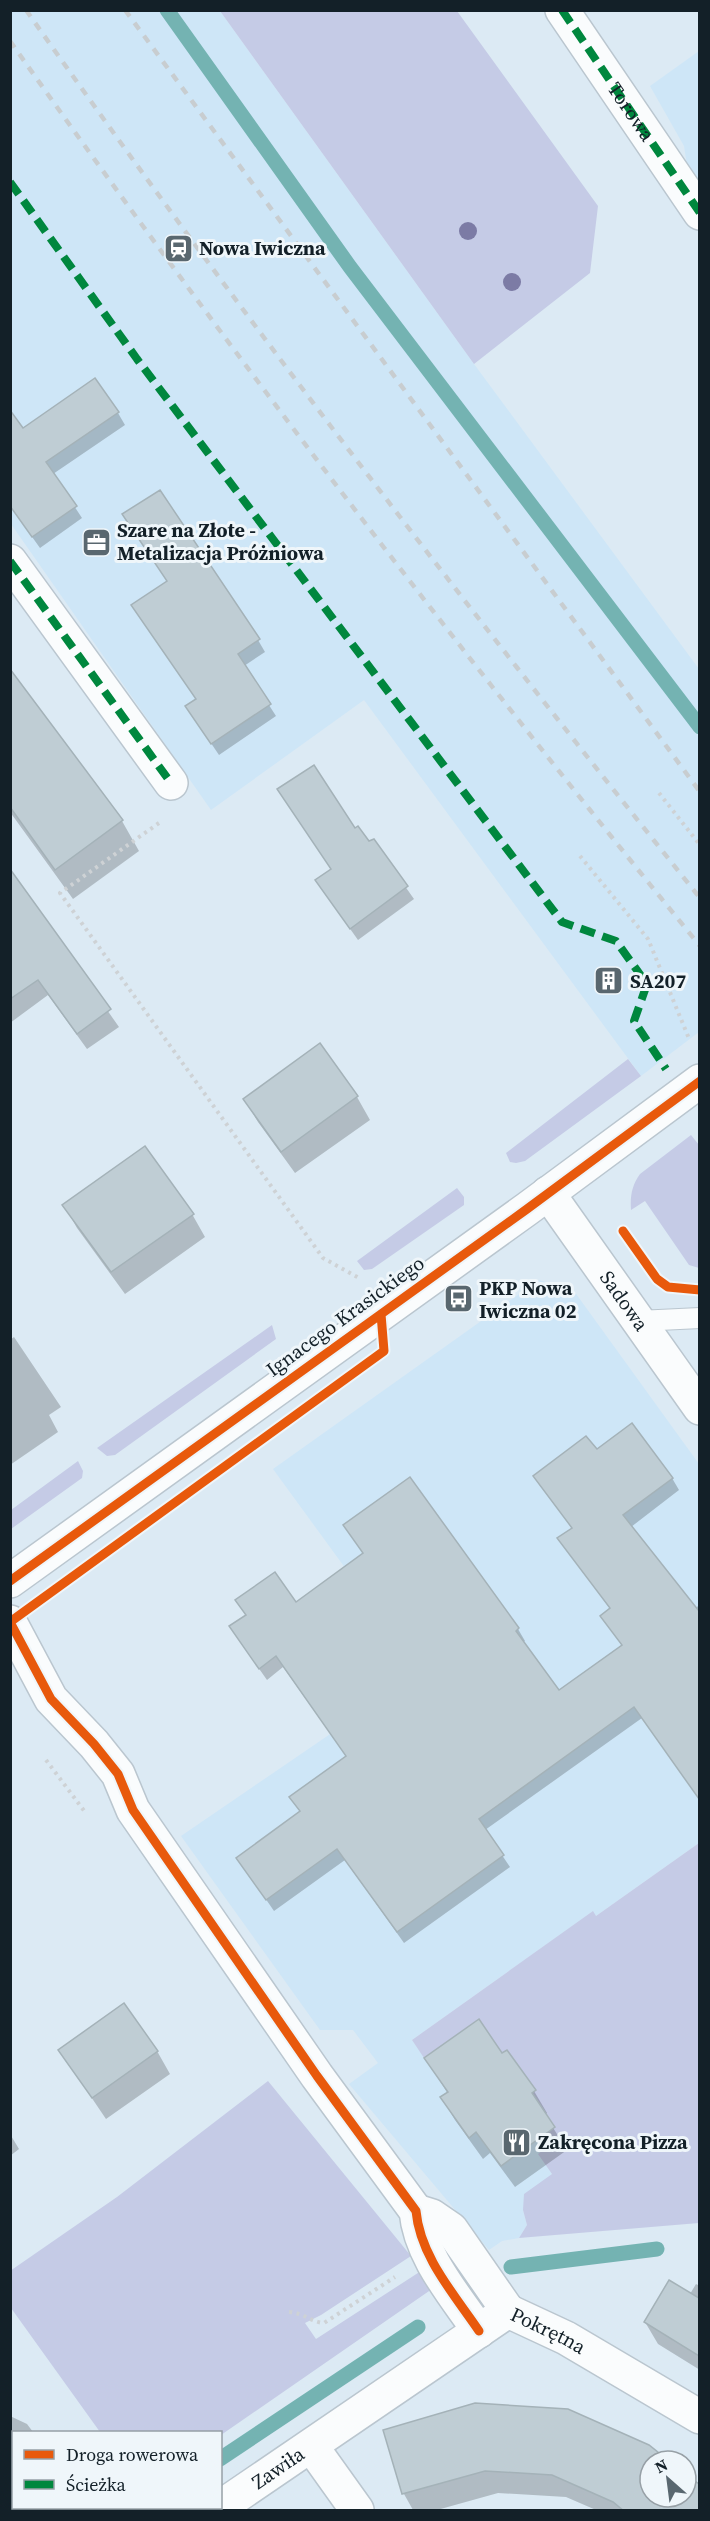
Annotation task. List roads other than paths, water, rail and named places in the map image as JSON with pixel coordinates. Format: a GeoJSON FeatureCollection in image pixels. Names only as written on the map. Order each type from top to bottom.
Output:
{"type":"FeatureCollection","features":[{"type":"Feature","properties":{"kind":"street","name":"Torowa"},"geometry":{"type":"LineString","coordinates":[[562,10],[699,213]]}},
{"type":"Feature","properties":{"kind":"street"},"geometry":{"type":"LineString","coordinates":[[10,561],[171,783]]}},
{"type":"Feature","properties":{"kind":"street","name":"Ignacego Krasickiego"},"geometry":{"type":"LineString","coordinates":[[10,1581],[548,1193],[696,1066]]}},
{"type":"Feature","properties":{"kind":"street","name":"Sadowa"},"geometry":{"type":"LineString","coordinates":[[548,1193],[699,1408]]}},
{"type":"Feature","properties":{"kind":"street"},"geometry":{"type":"LineString","coordinates":[[10,1622],[51,1699],[118,1773],[133,1810],[317,2076],[416,2211],[418,2230],[424,2247],[479,2331]]}},
{"type":"Feature","properties":{"kind":"street"},"geometry":{"type":"LineString","coordinates":[[416,2211],[432,2216],[451,2229],[508,2311]]}},
{"type":"Feature","properties":{"kind":"street","name":"Pokrętna"},"geometry":{"type":"LineString","coordinates":[[312,2447],[508,2311],[566,2338],[699,2418]]}},
{"type":"Feature","properties":{"kind":"street"},"geometry":{"type":"LineString","coordinates":[[312,2447],[357,2511]]}},
{"type":"Feature","properties":{"kind":"street","name":"Zawiła"},"geometry":{"type":"LineString","coordinates":[[222,2507],[312,2447]]}},
{"type":"Feature","properties":{"kind":"lane"},"geometry":{"type":"LineString","coordinates":[[638,1321],[699,1318]]}},
{"type":"Feature","properties":{"kind":"waterway"},"geometry":{"type":"LineString","coordinates":[[167,10],[350,267],[700,727]]}},
{"type":"Feature","properties":{"kind":"waterway"},"geometry":{"type":"LineString","coordinates":[[511,2267],[657,2249]]}},
{"type":"Feature","properties":{"kind":"waterway"},"geometry":{"type":"LineString","coordinates":[[222,2458],[418,2327]]}},
{"type":"Feature","properties":{"kind":"railway"},"geometry":{"type":"LineString","coordinates":[[26,10],[189,236],[356,459],[526,680],[700,898]]}},
{"type":"Feature","properties":{"kind":"railway"},"geometry":{"type":"LineString","coordinates":[[125,10],[700,792]]}},
{"type":"Feature","properties":{"kind":"railway"},"geometry":{"type":"LineString","coordinates":[[10,41],[176,272],[347,500],[700,946]]}},
{"type":"Feature","properties":{"kind":"place","name":"Nowa Iwiczna"},"geometry":{"type":"Point","coordinates":[178,248]}},
{"type":"Feature","properties":{"kind":"place","name":"Szare na Złote - Metalizacja Próżniowa"},"geometry":{"type":"Point","coordinates":[96,542]}},
{"type":"Feature","properties":{"kind":"place","name":"SA207"},"geometry":{"type":"Point","coordinates":[609,981]}},
{"type":"Feature","properties":{"kind":"place","name":"PKP Nowa Iwiczna 02"},"geometry":{"type":"Point","coordinates":[458,1299]}},
{"type":"Feature","properties":{"kind":"place","name":"Zakręcona Pizza"},"geometry":{"type":"Point","coordinates":[517,2142]}}]}
